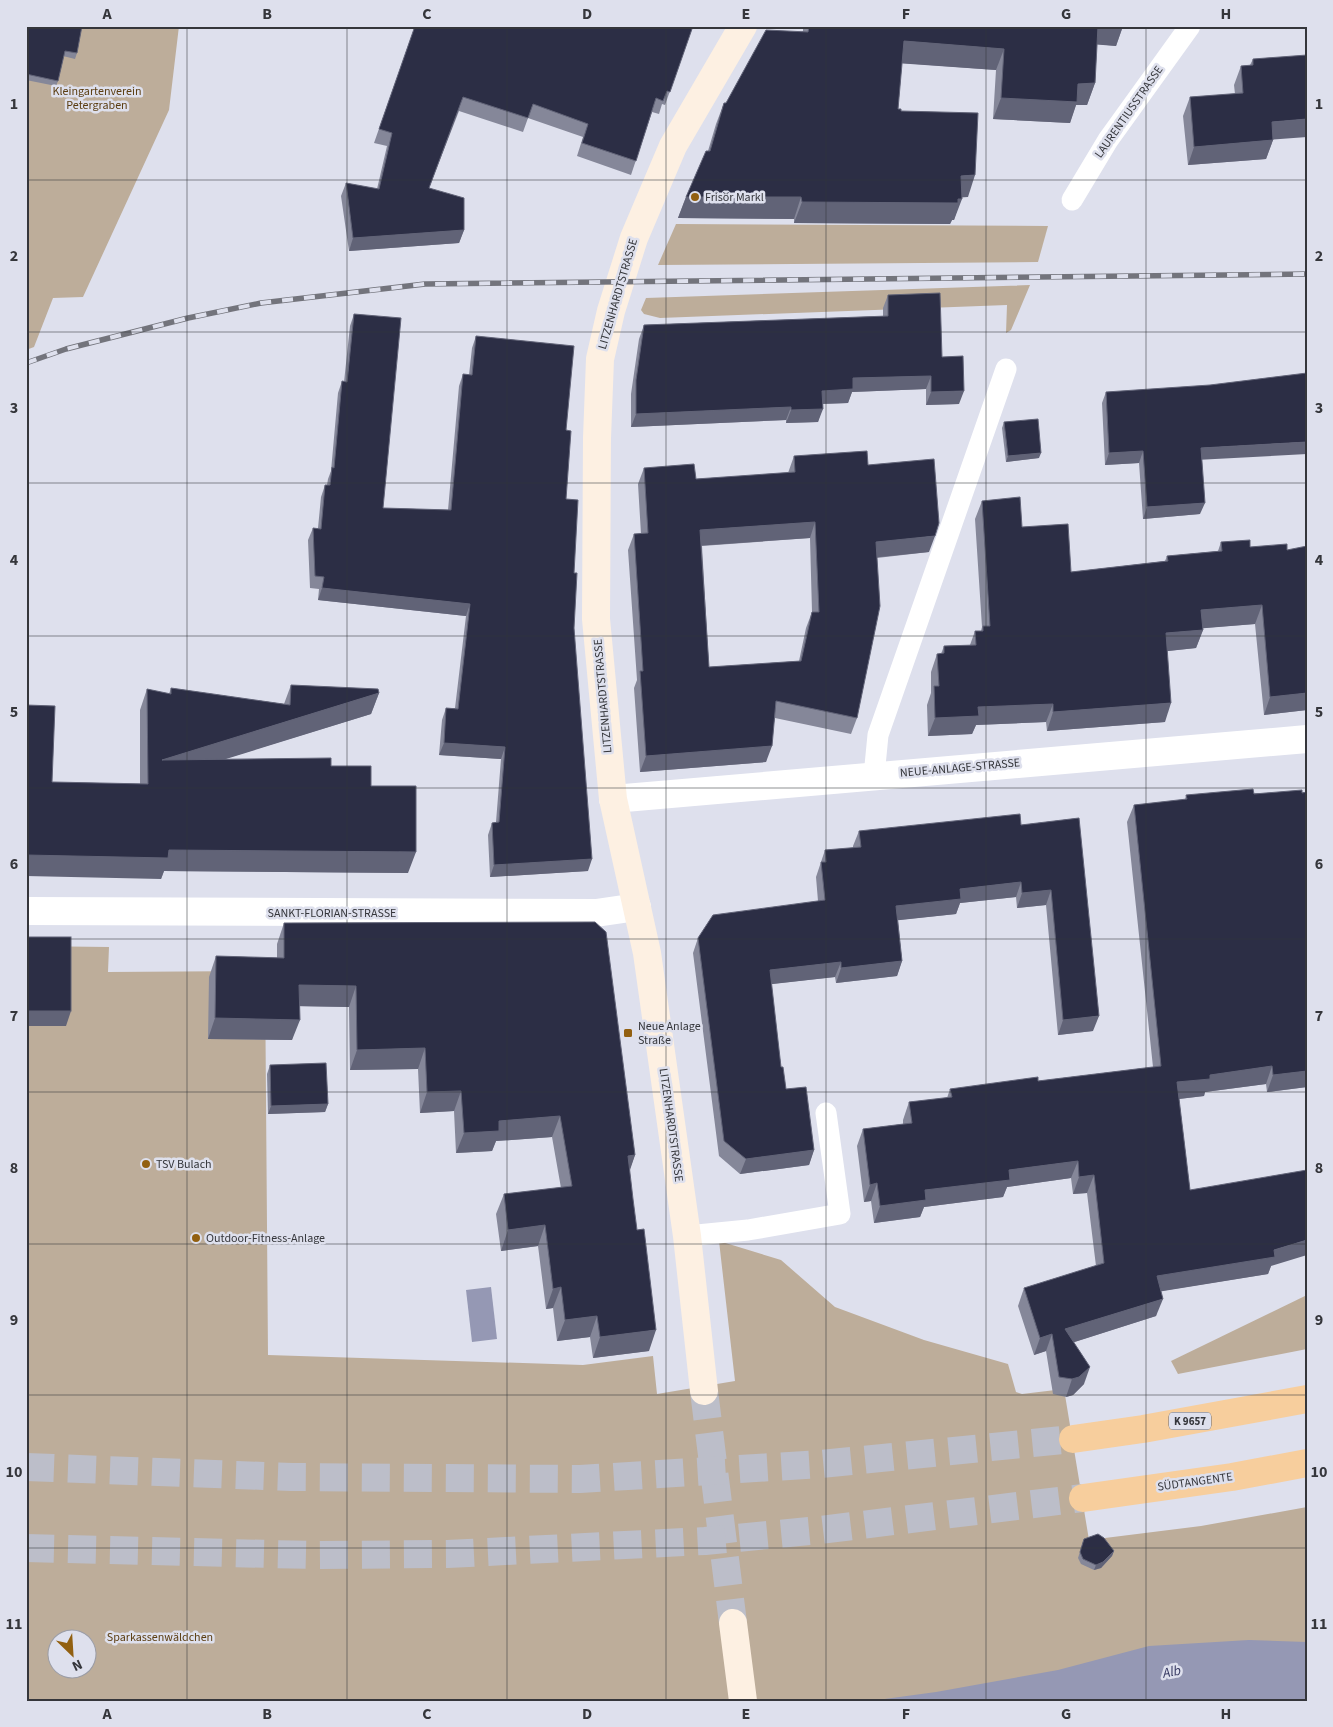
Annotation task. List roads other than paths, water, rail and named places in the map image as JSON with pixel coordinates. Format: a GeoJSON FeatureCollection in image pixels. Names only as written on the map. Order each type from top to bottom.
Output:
{"type":"FeatureCollection","features":[{"type":"Feature","properties":{"kind":"highway","name":"K 9657"},"geometry":{"type":"LineString","coordinates":[[1073,1439],[1143,1429],[1307,1399]]}},
{"type":"Feature","properties":{"kind":"highway","name":"SÜDTANGENTE"},"geometry":{"type":"LineString","coordinates":[[1083,1498],[1232,1477],[1307,1463]]}},
{"type":"Feature","properties":{"kind":"street","name":"LITZENHARDTSTRASSE"},"geometry":{"type":"LineString","coordinates":[[704,1390],[686,1236],[647,953],[613,799],[596,619],[600,359],[611,311],[634,238],[673,146],[743,26]]}},
{"type":"Feature","properties":{"kind":"street","name":"NEUE-ANLAGE-STRASSE"},"geometry":{"type":"LineString","coordinates":[[613,799],[1307,739]]}},
{"type":"Feature","properties":{"kind":"street","name":"SANKT-FLORIAN-STRASSE"},"geometry":{"type":"LineString","coordinates":[[26,911],[596,913],[637,907]]}},
{"type":"Feature","properties":{"kind":"street"},"geometry":{"type":"LineString","coordinates":[[732,1623],[743,1701]]}},
{"type":"Feature","properties":{"kind":"lane","name":"LAURENTIUSSTRASSE"},"geometry":{"type":"LineString","coordinates":[[1072,200],[1108,140],[1190,26]]}},
{"type":"Feature","properties":{"kind":"lane"},"geometry":{"type":"LineString","coordinates":[[874,776],[878,735],[1006,369]]}},
{"type":"Feature","properties":{"kind":"lane"},"geometry":{"type":"LineString","coordinates":[[686,1236],[748,1230],[840,1214],[826,1113]]}},
{"type":"Feature","properties":{"kind":"water"},"geometry":{"type":"Polygon","coordinates":[[[491,1287],[497,1339],[472,1342],[466,1290],[491,1287]]]}},
{"type":"Feature","properties":{"kind":"water","name":"Alb"},"geometry":{"type":"Polygon","coordinates":[[[1249,1640],[1307,1642],[1307,1701],[870,1701],[936,1692],[1058,1670],[1149,1646],[1249,1640]]]}},
{"type":"Feature","properties":{"kind":"tunnel"},"geometry":{"type":"LineString","coordinates":[[704,1391],[733,1623]]}},
{"type":"Feature","properties":{"kind":"tunnel"},"geometry":{"type":"LineString","coordinates":[[26,1467],[292,1477],[580,1479],[821,1464],[1073,1439]]}},
{"type":"Feature","properties":{"kind":"tunnel"},"geometry":{"type":"LineString","coordinates":[[26,1548],[312,1555],[447,1554],[705,1541],[820,1530],[1083,1498]]}},
{"type":"Feature","properties":{"kind":"railway"},"geometry":{"type":"LineString","coordinates":[[26,363],[66,349],[188,318],[261,303],[425,284],[1307,274]]}},
{"type":"Feature","properties":{"kind":"place","name":"Frisör Markl"},"geometry":{"type":"Point","coordinates":[695,197]}},
{"type":"Feature","properties":{"kind":"place","name":"Neue Anlage Straße"},"geometry":{"type":"Point","coordinates":[628,1033]}},
{"type":"Feature","properties":{"kind":"place","name":"TSV Bulach"},"geometry":{"type":"Point","coordinates":[146,1164]}},
{"type":"Feature","properties":{"kind":"place","name":"Outdoor-Fitness-Anlage"},"geometry":{"type":"Point","coordinates":[196,1238]}},
{"type":"Feature","properties":{"kind":"park label","name":"Kleingartenverein Petergraben"},"geometry":{"type":"Point","coordinates":[97,98]}},
{"type":"Feature","properties":{"kind":"park label","name":"Sparkassenwäldchen"},"geometry":{"type":"Point","coordinates":[160,1637]}}]}
